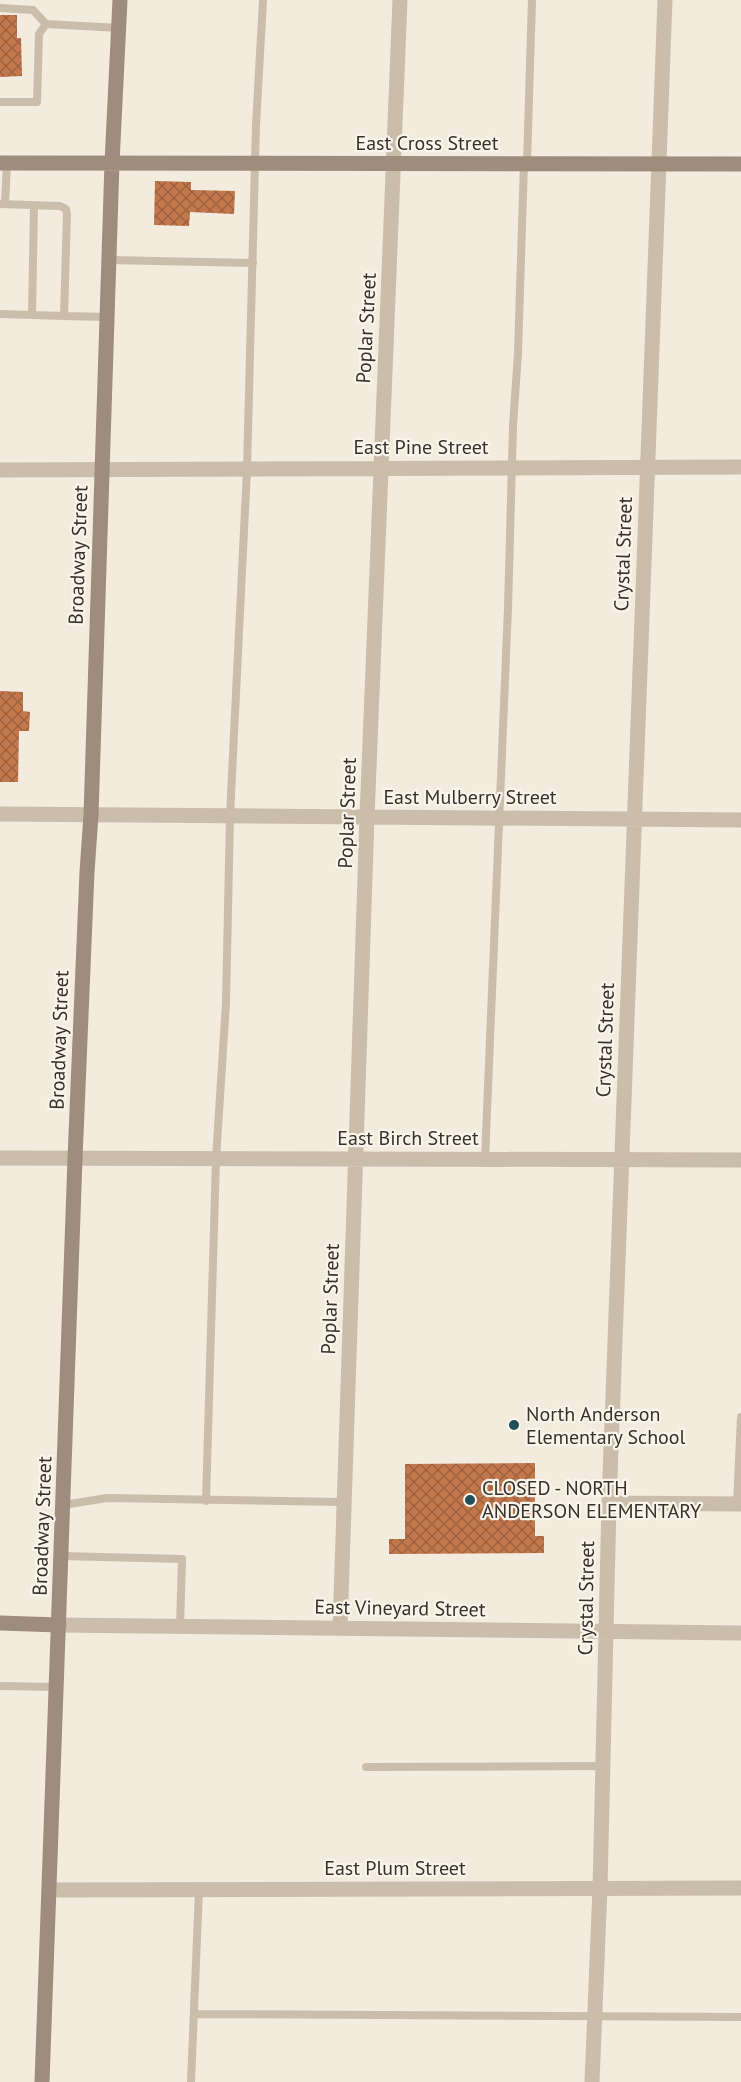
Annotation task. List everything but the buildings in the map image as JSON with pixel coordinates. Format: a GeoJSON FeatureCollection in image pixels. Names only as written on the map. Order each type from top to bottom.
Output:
{"type":"FeatureCollection","features":[{"type":"Feature","properties":{"kind":"main road","name":"Broadway Street"},"geometry":{"type":"LineString","coordinates":[[42,2082],[75,1159],[91,815],[112,163],[120,0]]}},
{"type":"Feature","properties":{"kind":"main road","name":"East Cross Street"},"geometry":{"type":"LineString","coordinates":[[3,163],[741,164]]}},
{"type":"Feature","properties":{"kind":"main road"},"geometry":{"type":"LineString","coordinates":[[0,1623],[59,1625]]}},
{"type":"Feature","properties":{"kind":"street","name":"Poplar Street"},"geometry":{"type":"LineString","coordinates":[[340,1628],[368,817],[400,0]]}},
{"type":"Feature","properties":{"kind":"street","name":"Crystal Street"},"geometry":{"type":"LineString","coordinates":[[592,2082],[600,1888],[609,1503],[665,0]]}},
{"type":"Feature","properties":{"kind":"street","name":"East Pine Street"},"geometry":{"type":"LineString","coordinates":[[0,470],[741,467]]}},
{"type":"Feature","properties":{"kind":"street","name":"East Mulberry Street"},"geometry":{"type":"LineString","coordinates":[[0,814],[741,820]]}},
{"type":"Feature","properties":{"kind":"street","name":"East Birch Street"},"geometry":{"type":"LineString","coordinates":[[0,1158],[741,1160]]}},
{"type":"Feature","properties":{"kind":"street"},"geometry":{"type":"LineString","coordinates":[[609,1503],[739,1504]]}},
{"type":"Feature","properties":{"kind":"street","name":"East Vineyard Street"},"geometry":{"type":"LineString","coordinates":[[59,1625],[741,1633]]}},
{"type":"Feature","properties":{"kind":"street","name":"East Plum Street"},"geometry":{"type":"LineString","coordinates":[[49,1890],[741,1888]]}},
{"type":"Feature","properties":{"kind":"lane"},"geometry":{"type":"LineString","coordinates":[[206,1501],[216,1159],[226,1003],[230,816],[247,469],[256,125],[263,0]]}},
{"type":"Feature","properties":{"kind":"lane"},"geometry":{"type":"LineString","coordinates":[[485,1160],[532,0]]}},
{"type":"Feature","properties":{"kind":"lane"},"geometry":{"type":"LineString","coordinates":[[0,8],[33,10],[46,24],[119,28]]}},
{"type":"Feature","properties":{"kind":"lane"},"geometry":{"type":"LineString","coordinates":[[0,102],[37,102],[39,34],[46,24]]}},
{"type":"Feature","properties":{"kind":"lane"},"geometry":{"type":"LineString","coordinates":[[3,163],[3,204],[60,206],[66,209],[68,214],[64,316]]}},
{"type":"Feature","properties":{"kind":"lane"},"geometry":{"type":"LineString","coordinates":[[32,315],[34,206]]}},
{"type":"Feature","properties":{"kind":"lane"},"geometry":{"type":"LineString","coordinates":[[109,260],[253,264]]}},
{"type":"Feature","properties":{"kind":"lane"},"geometry":{"type":"LineString","coordinates":[[0,314],[107,316]]}},
{"type":"Feature","properties":{"kind":"lane"},"geometry":{"type":"LineString","coordinates":[[739,1504],[741,1417]]}},
{"type":"Feature","properties":{"kind":"lane"},"geometry":{"type":"LineString","coordinates":[[63,1505],[107,1498],[343,1502]]}},
{"type":"Feature","properties":{"kind":"lane"},"geometry":{"type":"LineString","coordinates":[[62,1556],[182,1558],[180,1626]]}},
{"type":"Feature","properties":{"kind":"lane"},"geometry":{"type":"LineString","coordinates":[[0,1686],[56,1687]]}},
{"type":"Feature","properties":{"kind":"lane"},"geometry":{"type":"LineString","coordinates":[[366,1767],[603,1766]]}},
{"type":"Feature","properties":{"kind":"lane"},"geometry":{"type":"LineString","coordinates":[[191,2082],[199,1890]]}},
{"type":"Feature","properties":{"kind":"lane"},"geometry":{"type":"LineString","coordinates":[[195,2014],[741,2016]]}},
{"type":"Feature","properties":{"kind":"place","name":"North Anderson Elementary School"},"geometry":{"type":"Point","coordinates":[514,1425]}},
{"type":"Feature","properties":{"kind":"place","name":"CLOSED - NORTH ANDERSON ELEMENTARY"},"geometry":{"type":"Point","coordinates":[470,1500]}}]}
